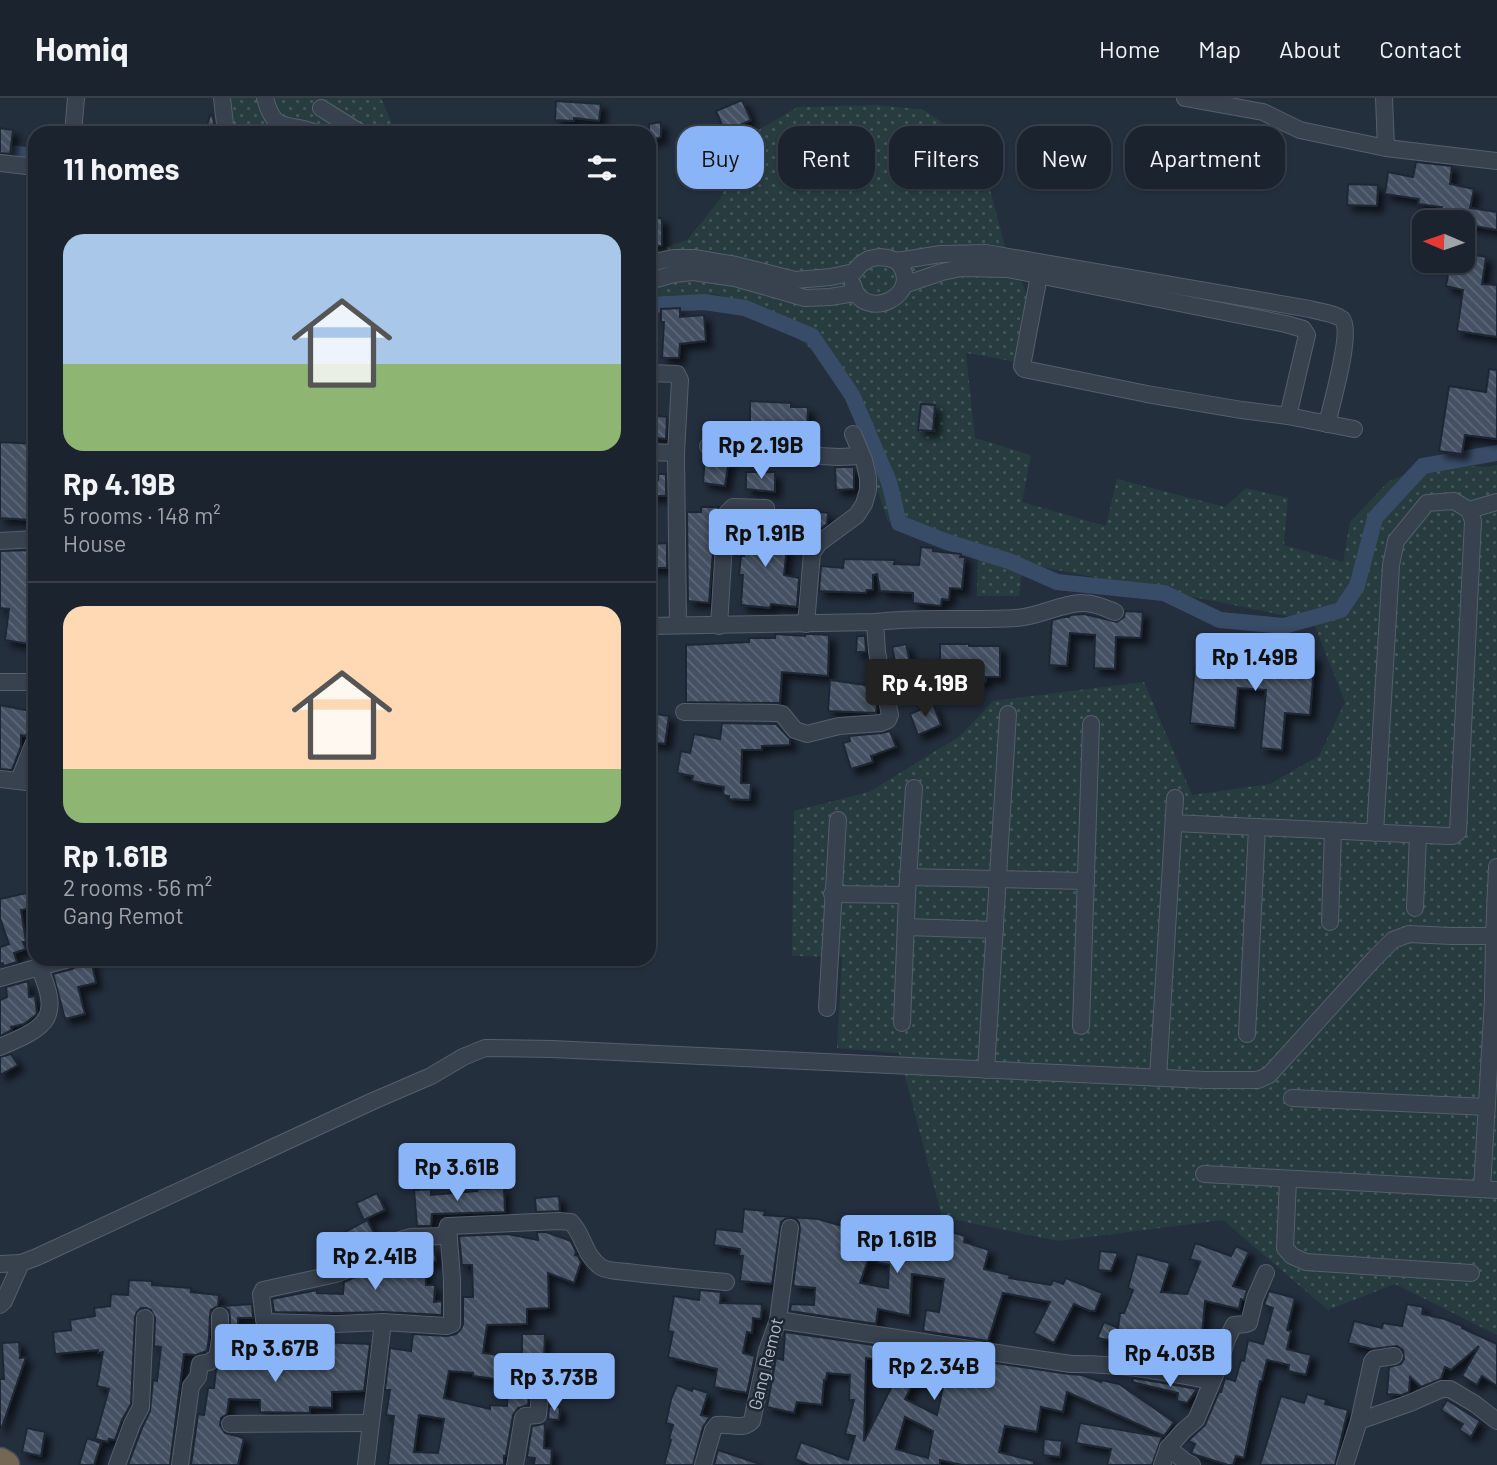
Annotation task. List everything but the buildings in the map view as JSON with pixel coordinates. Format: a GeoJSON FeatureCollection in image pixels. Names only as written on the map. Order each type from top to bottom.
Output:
{"type":"FeatureCollection","features":[{"type":"Feature","properties":{"kind":"highway"},"geometry":{"type":"LineString","coordinates":[[0,1462],[5,1465]]}},
{"type":"Feature","properties":{"kind":"street"},"geometry":{"type":"LineString","coordinates":[[74,126],[76,98]]}},
{"type":"Feature","properties":{"kind":"street"},"geometry":{"type":"LineString","coordinates":[[222,98],[225,126]]}},
{"type":"Feature","properties":{"kind":"street"},"geometry":{"type":"LineString","coordinates":[[265,98],[268,111],[274,120],[286,126]]}},
{"type":"Feature","properties":{"kind":"street"},"geometry":{"type":"LineString","coordinates":[[1185,98],[1263,112],[1300,130],[1386,148],[1497,161]]}},
{"type":"Feature","properties":{"kind":"street"},"geometry":{"type":"LineString","coordinates":[[1384,98],[1386,148]]}},
{"type":"Feature","properties":{"kind":"street"},"geometry":{"type":"LineString","coordinates":[[313,126],[318,120],[319,103]]}},
{"type":"Feature","properties":{"kind":"street"},"geometry":{"type":"LineString","coordinates":[[319,103],[351,126]]}},
{"type":"Feature","properties":{"kind":"street"},"geometry":{"type":"LineString","coordinates":[[0,163],[28,166]]}},
{"type":"Feature","properties":{"kind":"street"},"geometry":{"type":"LineString","coordinates":[[897,261],[906,276],[900,293],[886,303],[878,304],[870,303],[855,293],[855,272],[869,259],[879,257],[897,261],[954,253],[986,253],[1008,262],[1192,297],[1310,309],[1339,317],[1346,325],[1346,342],[1327,424]]}},
{"type":"Feature","properties":{"kind":"street"},"geometry":{"type":"LineString","coordinates":[[656,262],[694,258],[795,280],[855,272]]}},
{"type":"Feature","properties":{"kind":"street"},"geometry":{"type":"LineString","coordinates":[[904,285],[942,272],[1008,262]]}},
{"type":"Feature","properties":{"kind":"street"},"geometry":{"type":"LineString","coordinates":[[1041,269],[1022,366],[1024,369],[1147,394],[1354,429]]}},
{"type":"Feature","properties":{"kind":"street"},"geometry":{"type":"LineString","coordinates":[[656,279],[693,272],[736,278],[805,298],[855,293]]}},
{"type":"Feature","properties":{"kind":"street"},"geometry":{"type":"LineString","coordinates":[[1192,297],[1303,329],[1307,335],[1288,416]]}},
{"type":"Feature","properties":{"kind":"street"},"geometry":{"type":"LineString","coordinates":[[1303,329],[1310,309]]}},
{"type":"Feature","properties":{"kind":"street"},"geometry":{"type":"LineString","coordinates":[[656,373],[677,374],[680,380],[676,453],[678,625]]}},
{"type":"Feature","properties":{"kind":"street"},"geometry":{"type":"LineString","coordinates":[[806,624],[812,553],[819,543],[857,515],[868,490],[868,478],[853,434]]}},
{"type":"Feature","properties":{"kind":"street"},"geometry":{"type":"LineString","coordinates":[[708,446],[800,455],[861,456]]}},
{"type":"Feature","properties":{"kind":"street"},"geometry":{"type":"LineString","coordinates":[[656,452],[676,453]]}},
{"type":"Feature","properties":{"kind":"street"},"geometry":{"type":"LineString","coordinates":[[1174,823],[1333,831],[1374,833],[1418,835],[1453,836],[1458,832],[1473,521],[1469,510],[1454,502],[1427,503],[1396,541],[1391,565],[1374,833]]}},
{"type":"Feature","properties":{"kind":"street"},"geometry":{"type":"LineString","coordinates":[[1469,510],[1497,502]]}},
{"type":"Feature","properties":{"kind":"street"},"geometry":{"type":"LineString","coordinates":[[719,626],[727,513],[733,507],[766,508]]}},
{"type":"Feature","properties":{"kind":"street"},"geometry":{"type":"LineString","coordinates":[[0,541],[28,539]]}},
{"type":"Feature","properties":{"kind":"street"},"geometry":{"type":"LineString","coordinates":[[656,626],[875,622],[931,617],[1029,617],[1072,603],[1094,604],[1115,612]]}},
{"type":"Feature","properties":{"kind":"street"},"geometry":{"type":"LineString","coordinates":[[684,712],[777,713],[782,714],[796,730],[807,734],[839,726],[881,723],[888,720],[890,715],[877,652],[875,622]]}},
{"type":"Feature","properties":{"kind":"street"},"geometry":{"type":"LineString","coordinates":[[0,682],[28,682]]}},
{"type":"Feature","properties":{"kind":"street"},"geometry":{"type":"LineString","coordinates":[[986,1070],[1008,714]]}},
{"type":"Feature","properties":{"kind":"street"},"geometry":{"type":"LineString","coordinates":[[1081,1026],[1091,724]]}},
{"type":"Feature","properties":{"kind":"street"},"geometry":{"type":"LineString","coordinates":[[0,779],[27,782]]}},
{"type":"Feature","properties":{"kind":"street"},"geometry":{"type":"LineString","coordinates":[[902,1023],[914,788]]}},
{"type":"Feature","properties":{"kind":"street"},"geometry":{"type":"LineString","coordinates":[[1158,1078],[1175,798]]}},
{"type":"Feature","properties":{"kind":"street"},"geometry":{"type":"LineString","coordinates":[[827,1008],[838,820]]}},
{"type":"Feature","properties":{"kind":"street"},"geometry":{"type":"LineString","coordinates":[[1247,1034],[1257,827]]}},
{"type":"Feature","properties":{"kind":"street"},"geometry":{"type":"LineString","coordinates":[[1331,922],[1333,831]]}},
{"type":"Feature","properties":{"kind":"street"},"geometry":{"type":"LineString","coordinates":[[1415,908],[1418,835]]}},
{"type":"Feature","properties":{"kind":"street"},"geometry":{"type":"LineString","coordinates":[[1205,1174],[1490,1190],[1487,1107],[1494,1035],[1497,867]]}},
{"type":"Feature","properties":{"kind":"street"},"geometry":{"type":"LineString","coordinates":[[908,877],[1086,881]]}},
{"type":"Feature","properties":{"kind":"street"},"geometry":{"type":"LineString","coordinates":[[832,894],[907,895]]}},
{"type":"Feature","properties":{"kind":"street"},"geometry":{"type":"LineString","coordinates":[[906,927],[995,930]]}},
{"type":"Feature","properties":{"kind":"street"},"geometry":{"type":"LineString","coordinates":[[0,1264],[21,1263],[421,1081],[485,1048],[1158,1078],[1258,1080],[1269,1075],[1394,940],[1409,934],[1494,936]]}},
{"type":"Feature","properties":{"kind":"street"},"geometry":{"type":"LineString","coordinates":[[0,978],[43,966]]}},
{"type":"Feature","properties":{"kind":"street"},"geometry":{"type":"LineString","coordinates":[[0,1047],[38,1029],[49,1016],[50,1006],[39,967]]}},
{"type":"Feature","properties":{"kind":"street"},"geometry":{"type":"LineString","coordinates":[[1292,1098],[1487,1107]]}},
{"type":"Feature","properties":{"kind":"street"},"geometry":{"type":"LineString","coordinates":[[1288,1180],[1285,1248],[1292,1256],[1306,1262],[1471,1273]]}},
{"type":"Feature","properties":{"kind":"street"},"geometry":{"type":"LineString","coordinates":[[448,1226],[571,1222],[581,1233],[588,1253],[602,1268],[726,1282]]}},
{"type":"Feature","properties":{"kind":"street"},"geometry":{"type":"LineString","coordinates":[[448,1226],[452,1324],[350,1324],[264,1320],[261,1294],[263,1290],[336,1274],[356,1266],[394,1242],[411,1237],[442,1237],[448,1226]]}},
{"type":"Feature","properties":{"kind":"street","name":"Gang Remot"},"geometry":{"type":"LineString","coordinates":[[703,1465],[713,1430],[717,1425],[744,1426],[752,1421],[767,1352],[778,1320],[790,1228]]}},
{"type":"Feature","properties":{"kind":"street"},"geometry":{"type":"LineString","coordinates":[[0,1305],[21,1263]]}},
{"type":"Feature","properties":{"kind":"street"},"geometry":{"type":"LineString","coordinates":[[1162,1465],[1168,1448],[1196,1420],[1234,1325],[1249,1323],[1255,1298],[1266,1273]]}},
{"type":"Feature","properties":{"kind":"street"},"geometry":{"type":"LineString","coordinates":[[180,1465],[191,1387],[198,1377],[200,1364],[217,1357],[220,1316]]}},
{"type":"Feature","properties":{"kind":"street"},"geometry":{"type":"LineString","coordinates":[[117,1465],[141,1407],[145,1318]]}},
{"type":"Feature","properties":{"kind":"street"},"geometry":{"type":"LineString","coordinates":[[778,1320],[1072,1364],[1128,1367],[1212,1381]]}},
{"type":"Feature","properties":{"kind":"street"},"geometry":{"type":"LineString","coordinates":[[366,1465],[383,1322]]}},
{"type":"Feature","properties":{"kind":"street"},"geometry":{"type":"LineString","coordinates":[[1345,1465],[1359,1421],[1372,1362],[1374,1359],[1394,1356]]}},
{"type":"Feature","properties":{"kind":"street"},"geometry":{"type":"LineString","coordinates":[[1359,1421],[1450,1389],[1497,1420]]}},
{"type":"Feature","properties":{"kind":"street"},"geometry":{"type":"LineString","coordinates":[[515,1465],[523,1418],[538,1415],[540,1392]]}},
{"type":"Feature","properties":{"kind":"street"},"geometry":{"type":"LineString","coordinates":[[230,1424],[370,1423]]}},
{"type":"Feature","properties":{"kind":"street"},"geometry":{"type":"LineString","coordinates":[[1168,1448],[1192,1465]]}},
{"type":"Feature","properties":{"kind":"green space"},"geometry":{"type":"Polygon","coordinates":[[[220,98],[381,98],[393,126],[226,126],[220,98]]]}},
{"type":"Feature","properties":{"kind":"green space"},"geometry":{"type":"Polygon","coordinates":[[[878,105],[924,110],[947,126],[889,126],[889,189],[990,189],[1006,250],[1036,312],[1028,364],[966,353],[975,438],[1031,455],[1022,502],[1106,526],[1117,479],[1225,507],[1246,488],[1288,498],[1284,545],[1343,562],[1350,522],[1389,481],[1432,464],[1489,467],[1497,465],[1497,1335],[1395,1284],[1328,1310],[1223,1220],[1058,1241],[942,1217],[899,1053],[837,1048],[842,957],[792,956],[794,811],[869,792],[960,736],[993,701],[1144,682],[1192,795],[1270,784],[1319,756],[1345,702],[1313,621],[1023,563],[1019,596],[977,596],[978,545],[888,522],[840,374],[764,309],[715,294],[656,297],[656,250],[687,240],[725,189],[764,189],[764,127],[798,107],[878,105]]]}},
{"type":"Feature","properties":{"kind":"waterway"},"geometry":{"type":"LineString","coordinates":[[0,152],[28,155]]}},
{"type":"Feature","properties":{"kind":"waterway"},"geometry":{"type":"LineString","coordinates":[[656,305],[704,302],[745,308],[812,336],[852,395],[889,482],[899,523],[947,542],[1009,561],[1057,582],[1164,593],[1220,620],[1284,626],[1341,610],[1357,586],[1375,518],[1423,466],[1497,453]]}}]}
